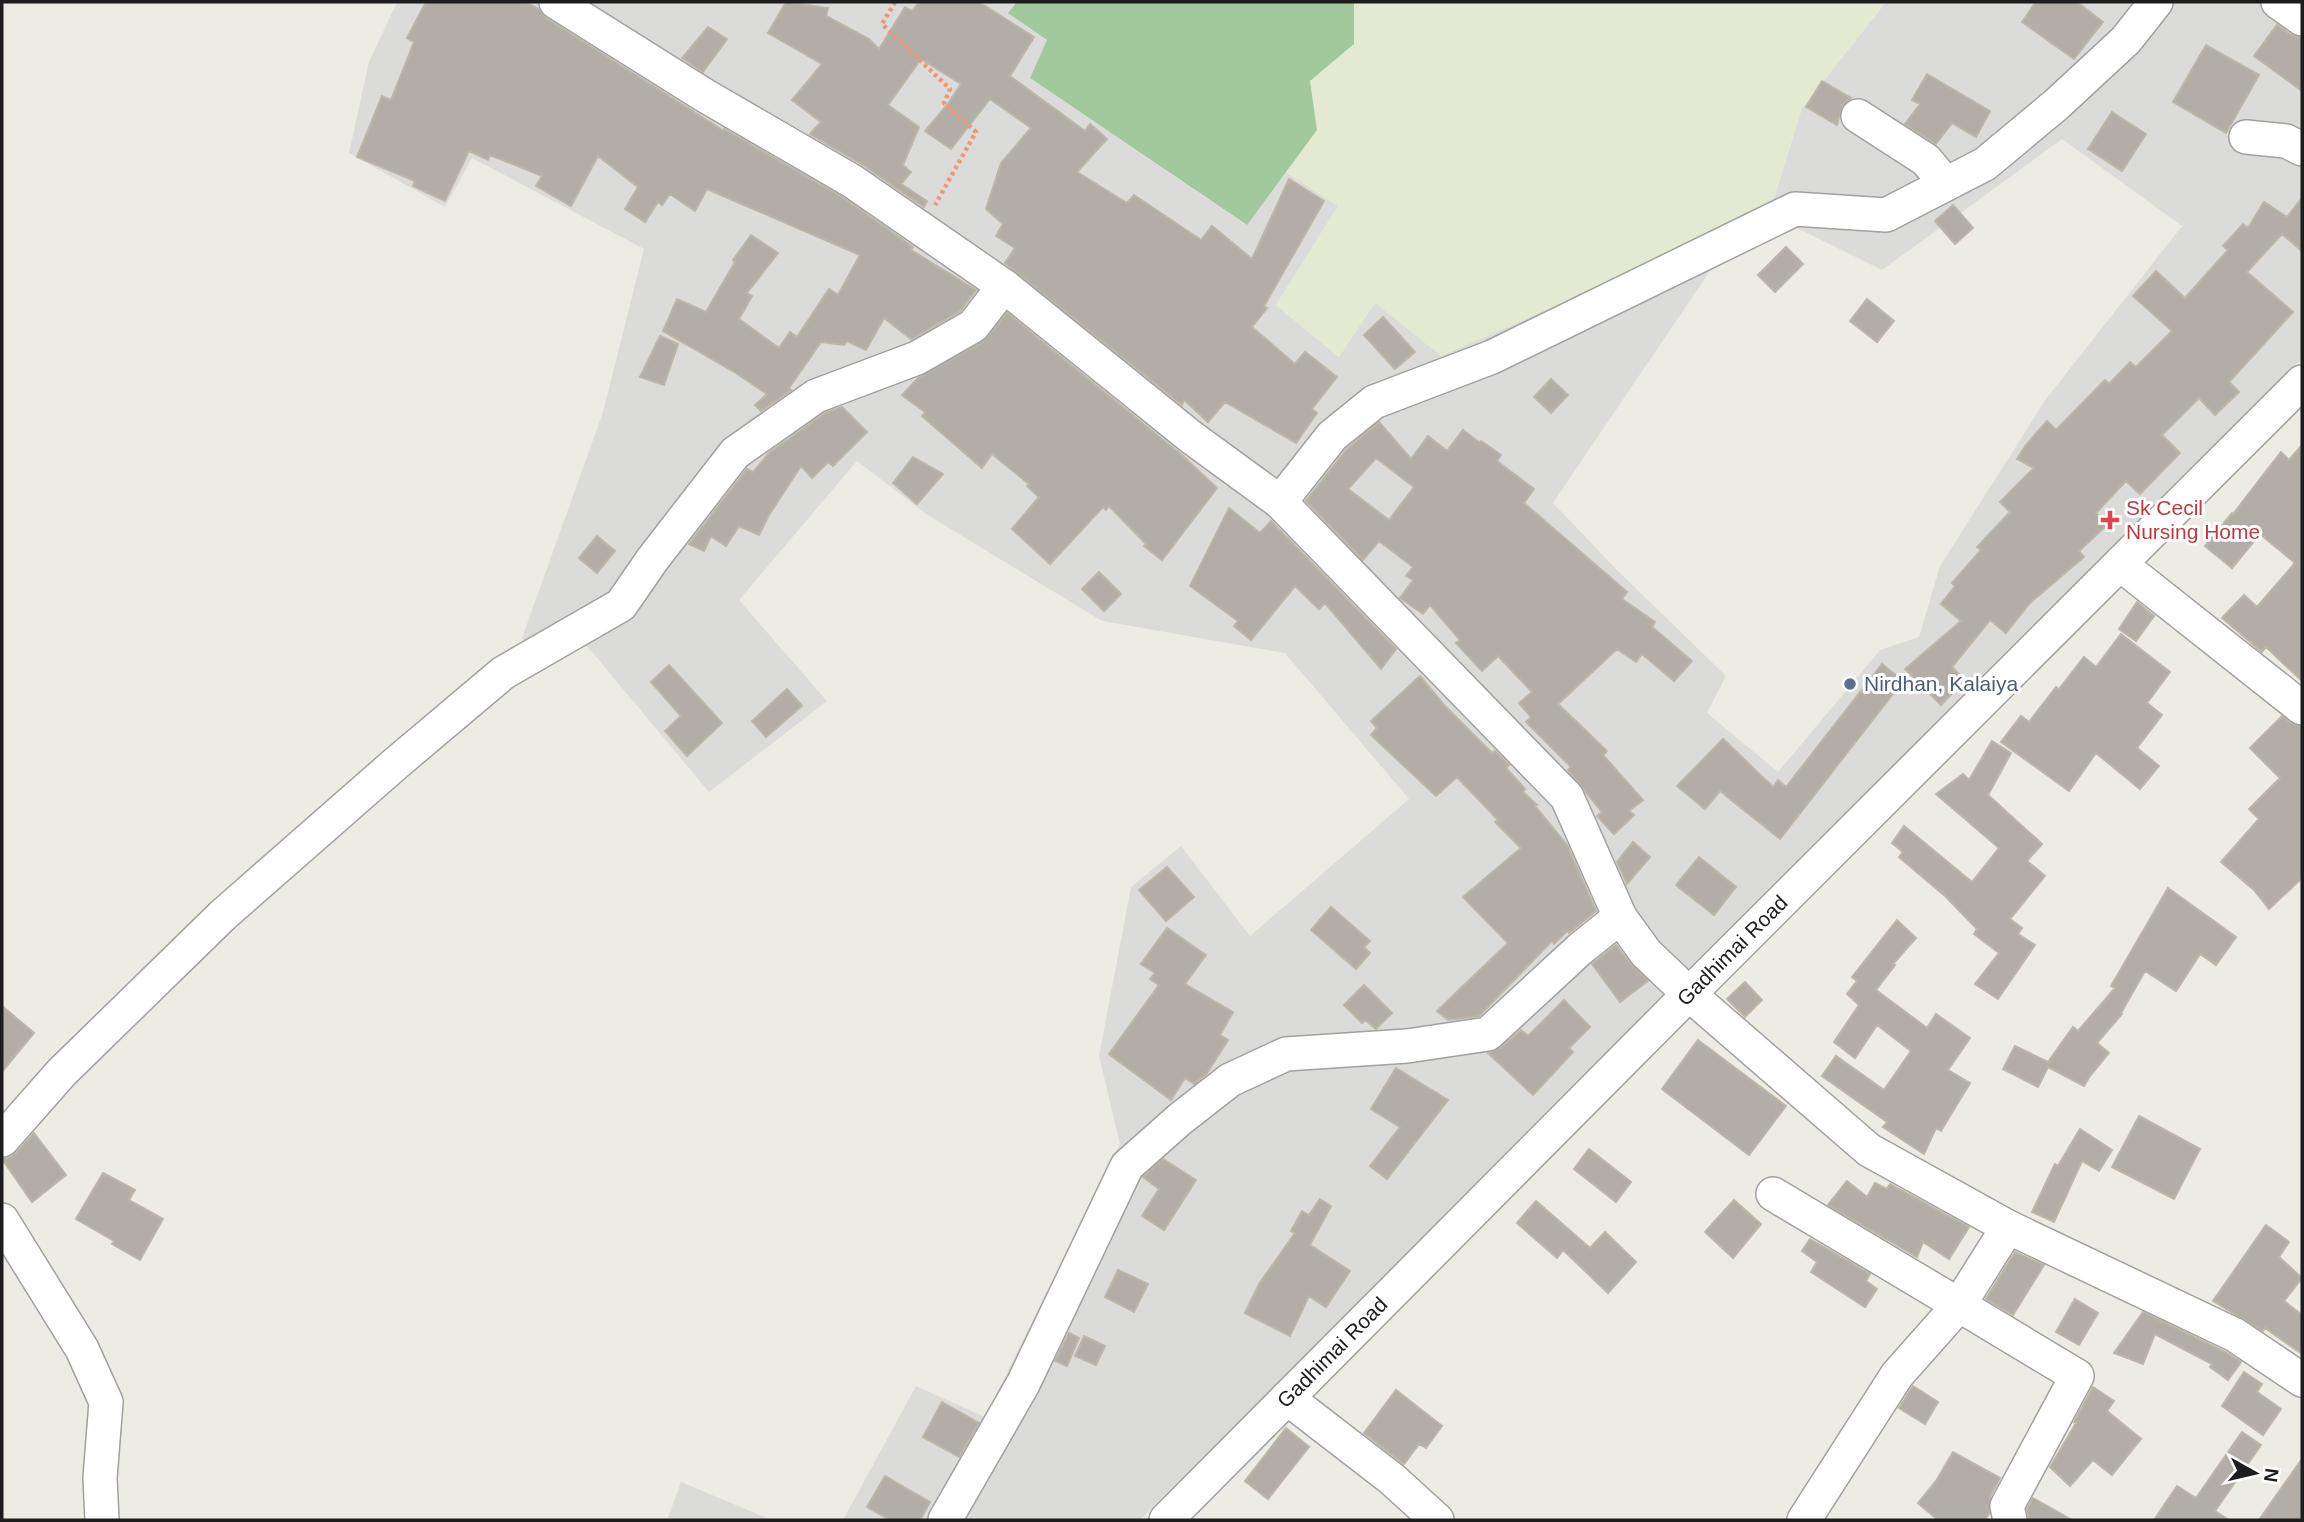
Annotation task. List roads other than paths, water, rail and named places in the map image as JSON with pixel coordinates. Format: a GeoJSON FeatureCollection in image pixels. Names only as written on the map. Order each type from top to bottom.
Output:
{"type":"FeatureCollection","features":[{"type":"Feature","properties":{"kind":"street"},"geometry":{"type":"LineString","coordinates":[[556,2],[704,95],[852,181],[1004,286],[1191,437],[1280,502],[1567,797],[1620,917],[1646,953],[1689,994],[1869,1150],[2008,1227],[2235,1335],[2302,1380]]}},
{"type":"Feature","properties":{"kind":"street"},"geometry":{"type":"LineString","coordinates":[[1280,502],[1332,436],[1374,402],[1492,357],[1795,209],[1886,215],[1985,164],[2057,104],[2126,40],[2156,2]]}},
{"type":"Feature","properties":{"kind":"street"},"geometry":{"type":"LineString","coordinates":[[2278,2],[2302,19]]}},
{"type":"Feature","properties":{"kind":"street"},"geometry":{"type":"LineString","coordinates":[[1858,116],[1926,160],[1945,184]]}},
{"type":"Feature","properties":{"kind":"street"},"geometry":{"type":"LineString","coordinates":[[2246,137],[2286,141],[2302,149]]}},
{"type":"Feature","properties":{"kind":"street"},"geometry":{"type":"LineString","coordinates":[[2,1140],[62,1072],[223,915],[394,765],[503,673],[621,605],[734,453],[816,396],[917,358],[973,326],[1004,286]]}},
{"type":"Feature","properties":{"kind":"street","name":"Gadhimai Road"},"geometry":{"type":"LineString","coordinates":[[1166,1520],[2302,382]]}},
{"type":"Feature","properties":{"kind":"street"},"geometry":{"type":"LineString","coordinates":[[2120,564],[2302,708]]}},
{"type":"Feature","properties":{"kind":"street"},"geometry":{"type":"LineString","coordinates":[[944,1520],[1023,1384],[1127,1166],[1230,1080],[1286,1054],[1407,1046],[1488,1034],[1580,949],[1620,917]]}},
{"type":"Feature","properties":{"kind":"street"},"geometry":{"type":"LineString","coordinates":[[1773,1194],[2077,1376],[2007,1506],[2010,1520]]}},
{"type":"Feature","properties":{"kind":"street"},"geometry":{"type":"LineString","coordinates":[[2,1220],[82,1349],[106,1402],[100,1478],[102,1520]]}},
{"type":"Feature","properties":{"kind":"street"},"geometry":{"type":"LineString","coordinates":[[1804,1520],[1897,1375],[1959,1305],[2008,1227]]}},
{"type":"Feature","properties":{"kind":"street"},"geometry":{"type":"LineString","coordinates":[[1287,1398],[1392,1479],[1437,1520]]}},
{"type":"Feature","properties":{"kind":"place","name":"Sk Cecil Nursing Home"},"geometry":{"type":"Point","coordinates":[2110,520]}},
{"type":"Feature","properties":{"kind":"place","name":"Nirdhan, Kalaiya"},"geometry":{"type":"Point","coordinates":[1850,684]}}]}
